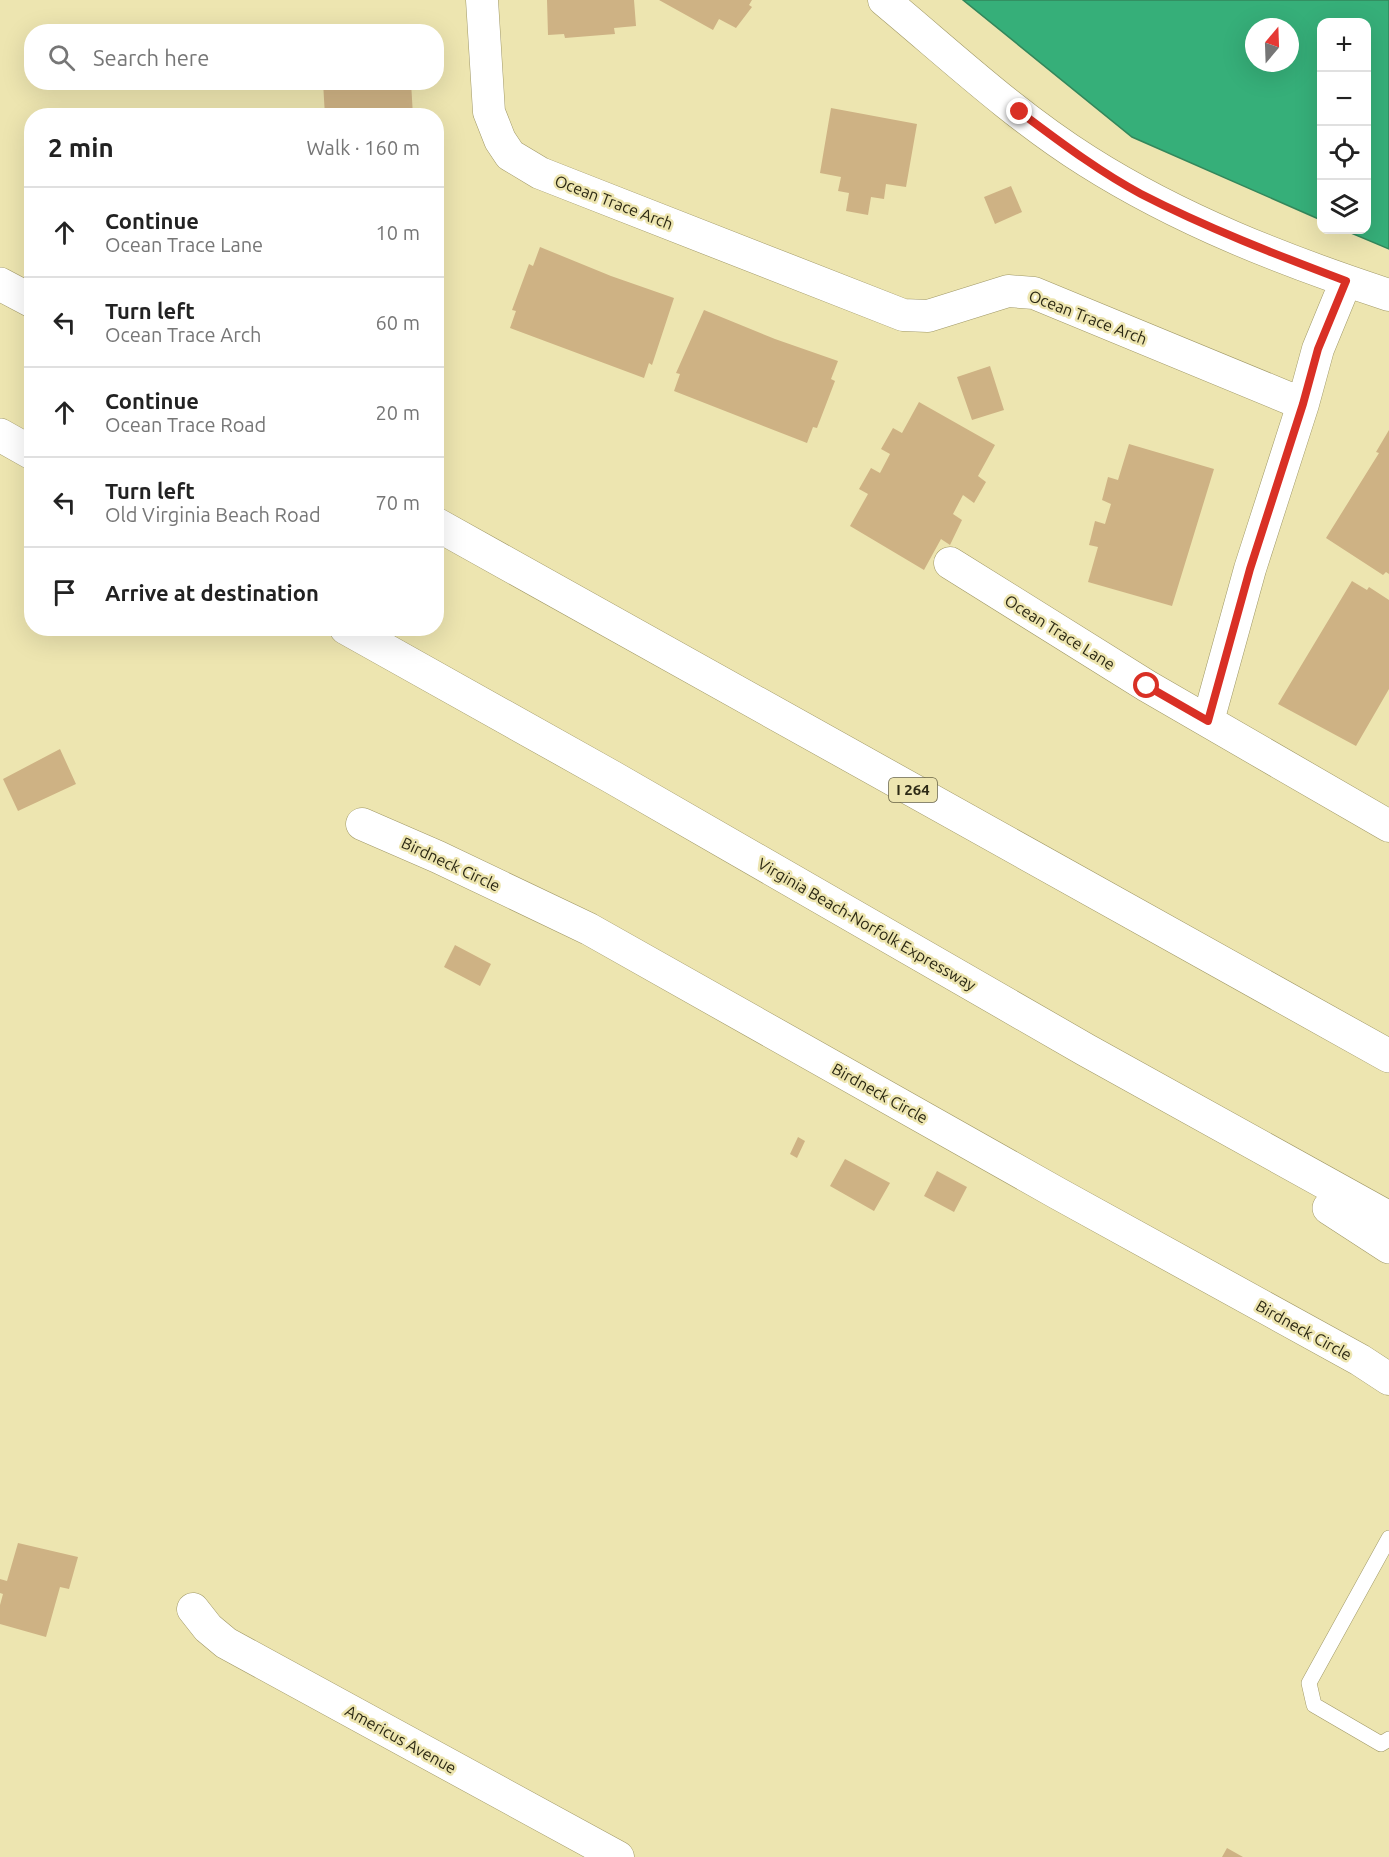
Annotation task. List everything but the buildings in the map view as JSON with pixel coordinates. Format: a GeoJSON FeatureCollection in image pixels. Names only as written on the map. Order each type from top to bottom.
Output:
{"type":"FeatureCollection","features":[{"type":"Feature","properties":{"kind":"highway"},"geometry":{"type":"LineString","coordinates":[[0,284],[24,297]]}},
{"type":"Feature","properties":{"kind":"highway"},"geometry":{"type":"LineString","coordinates":[[0,435],[24,448]]}},
{"type":"Feature","properties":{"kind":"highway","name":"I 264"},"geometry":{"type":"LineString","coordinates":[[444,528],[1389,1056]]}},
{"type":"Feature","properties":{"kind":"highway","name":"Virginia Beach-Norfolk Expressway"},"geometry":{"type":"LineString","coordinates":[[360,636],[612,777],[1086,1050],[1389,1218]]}},
{"type":"Feature","properties":{"kind":"highway"},"geometry":{"type":"LineString","coordinates":[[1086,1050],[1389,1247]]}},
{"type":"Feature","properties":{"kind":"street","name":"Ocean Trace Arch"},"geometry":{"type":"LineString","coordinates":[[482,0],[489,112],[500,140],[510,155],[540,174],[903,315],[928,316],[1008,291],[1034,293],[1303,404]]}},
{"type":"Feature","properties":{"kind":"street"},"geometry":{"type":"LineString","coordinates":[[884,0],[1020,112],[1085,160],[1140,193],[1240,240],[1389,295]]}},
{"type":"Feature","properties":{"kind":"street"},"geometry":{"type":"LineString","coordinates":[[1208,721],[1250,569],[1303,404],[1318,349],[1346,281]]}},
{"type":"Feature","properties":{"kind":"street","name":"Ocean Trace Lane"},"geometry":{"type":"LineString","coordinates":[[950,563],[1147,686],[1389,826]]}},
{"type":"Feature","properties":{"kind":"street","name":"Birdneck Circle"},"geometry":{"type":"LineString","coordinates":[[362,824],[438,857],[589,929],[1360,1360],[1389,1379]]}},
{"type":"Feature","properties":{"kind":"street","name":"Americus Avenue"},"geometry":{"type":"LineString","coordinates":[[193,1609],[208,1628],[226,1643],[618,1857]]}},
{"type":"Feature","properties":{"kind":"lane"},"geometry":{"type":"LineString","coordinates":[[1389,1538],[1309,1683],[1314,1705],[1381,1744],[1389,1739]]}},
{"type":"Feature","properties":{"kind":"shaded area"},"geometry":{"type":"Polygon","coordinates":[[[963,0],[1389,0],[1389,249],[1353,234],[1371,234],[1371,18],[1317,18],[1317,218],[1132,137],[963,0]]]}},
{"type":"Feature","properties":{"kind":"route"},"geometry":{"type":"LineString","coordinates":[[1020,112],[1085,160],[1140,193],[1250,245],[1346,281],[1318,349],[1303,404],[1250,569],[1208,721],[1147,686]]}}]}
